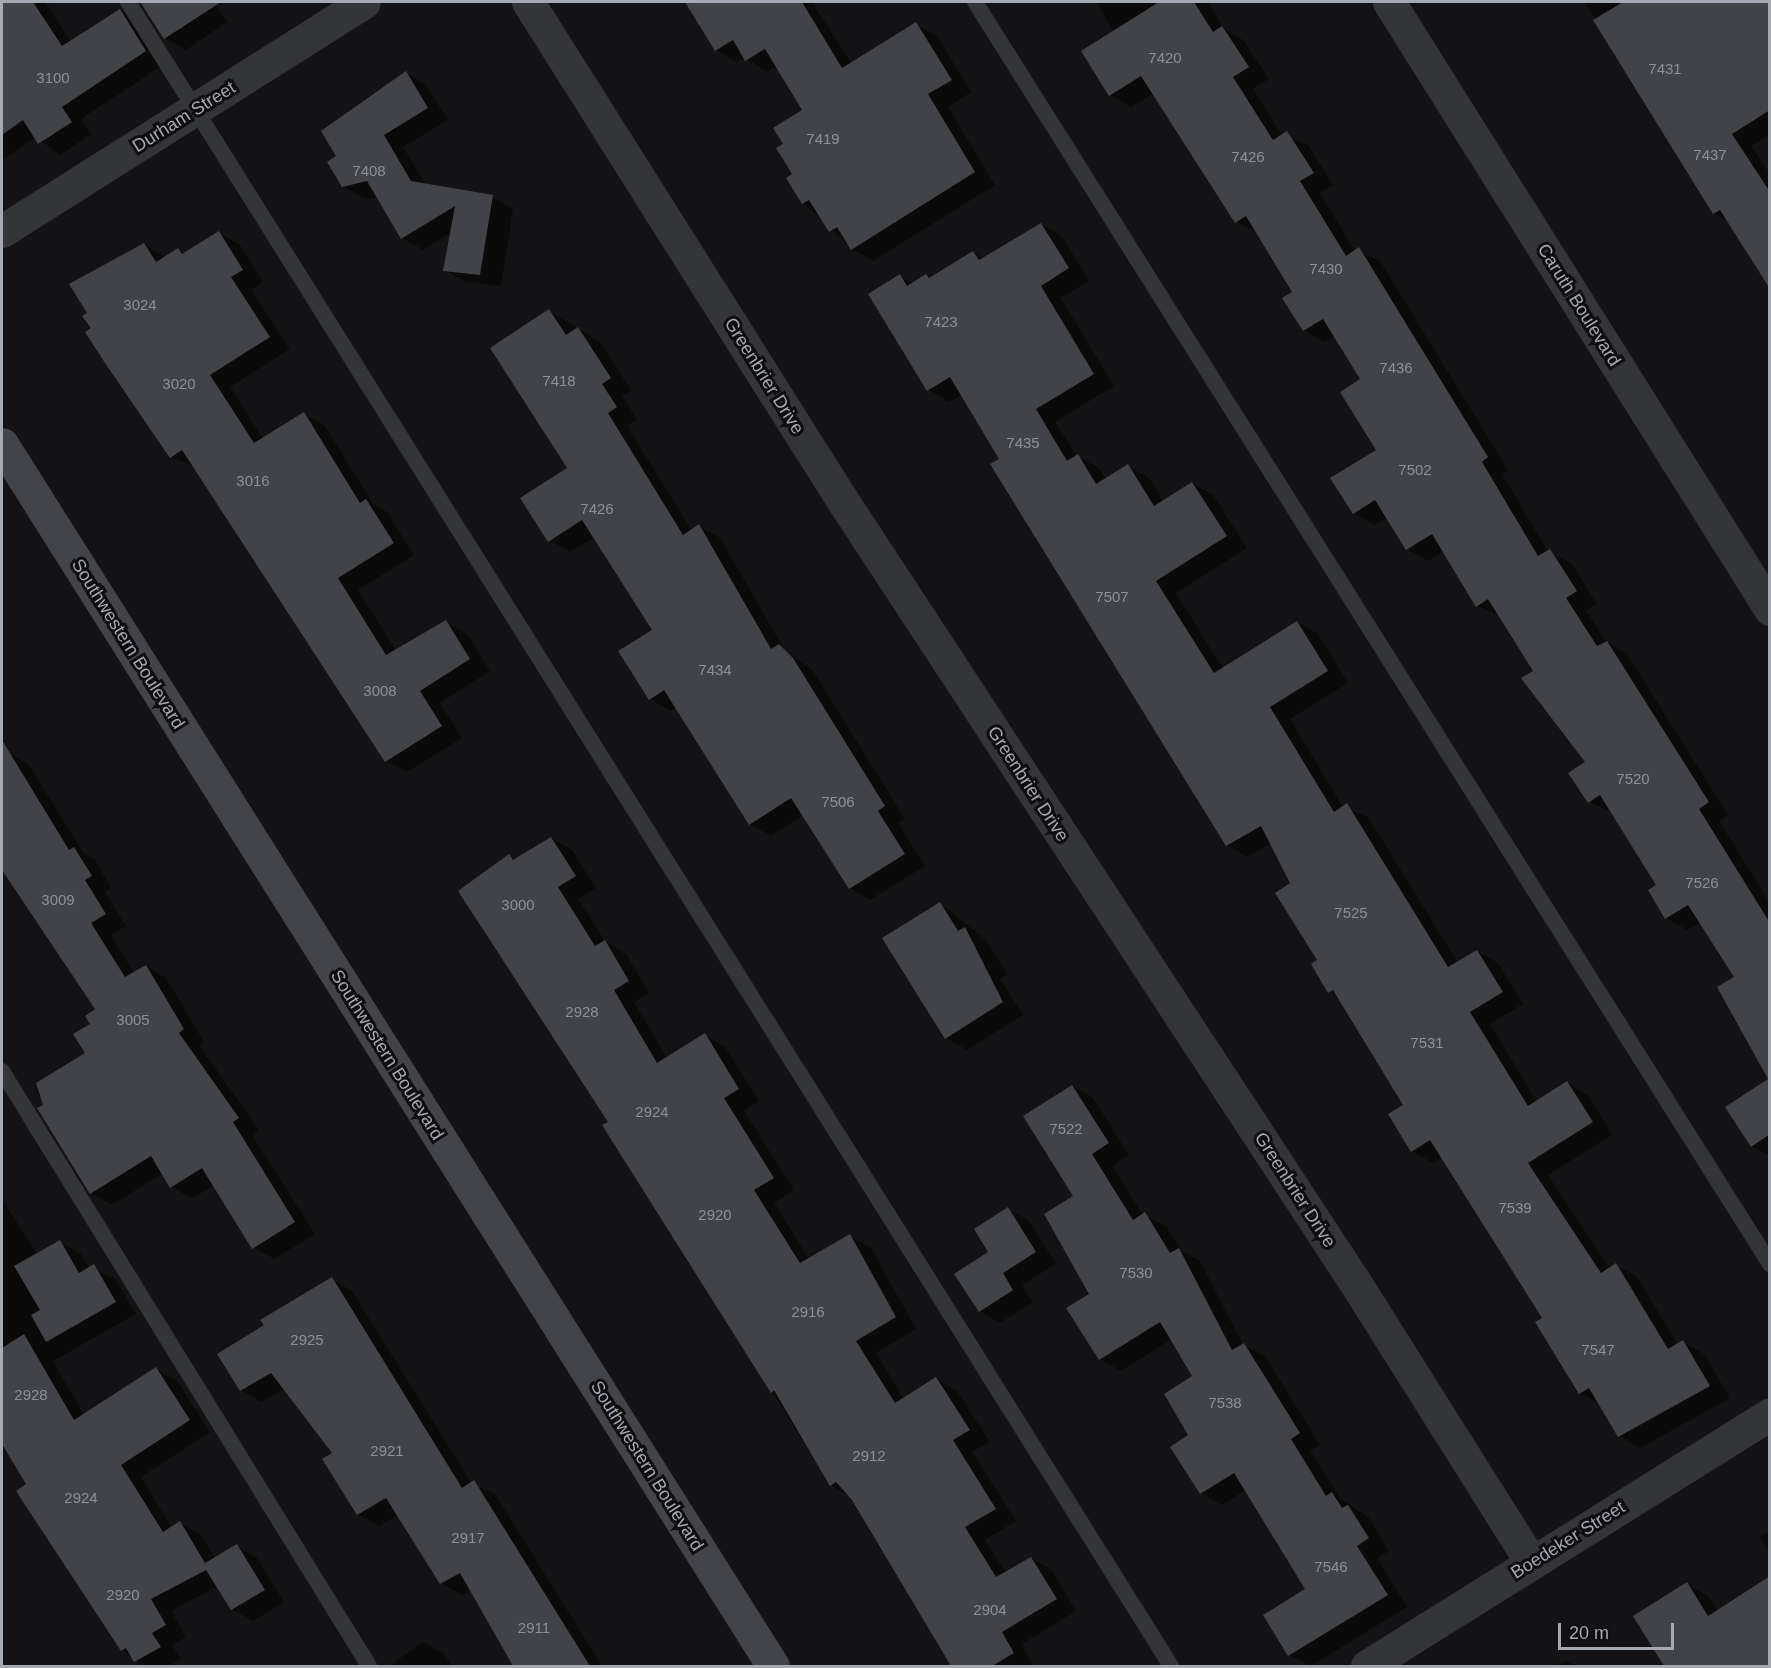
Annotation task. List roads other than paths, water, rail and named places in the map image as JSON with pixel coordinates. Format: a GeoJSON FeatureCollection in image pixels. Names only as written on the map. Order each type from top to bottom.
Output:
{"type":"FeatureCollection","features":[{"type":"Feature","properties":{"kind":"street","name":"Durham Street"},"geometry":{"type":"LineString","coordinates":[[2,231],[364,2]]}},
{"type":"Feature","properties":{"kind":"street","name":"Greenbrier Drive"},"geometry":{"type":"LineString","coordinates":[[528,2],[841,498],[1358,1287],[1532,1563]]}},
{"type":"Feature","properties":{"kind":"street","name":"Caruth Boulevard"},"geometry":{"type":"LineString","coordinates":[[1389,2],[1770,609]]}},
{"type":"Feature","properties":{"kind":"street","name":"Southwestern Boulevard"},"geometry":{"type":"LineString","coordinates":[[2,444],[773,1666]]}},
{"type":"Feature","properties":{"kind":"street","name":"Boedeker Street"},"geometry":{"type":"LineString","coordinates":[[1367,1666],[1770,1414]]}},
{"type":"Feature","properties":{"kind":"lane"},"geometry":{"type":"LineString","coordinates":[[128,2],[198,109],[1171,1666]]}},
{"type":"Feature","properties":{"kind":"lane"},"geometry":{"type":"LineString","coordinates":[[975,2],[1770,1264]]}},
{"type":"Feature","properties":{"kind":"lane"},"geometry":{"type":"LineString","coordinates":[[2,1071],[369,1666]]}}]}
